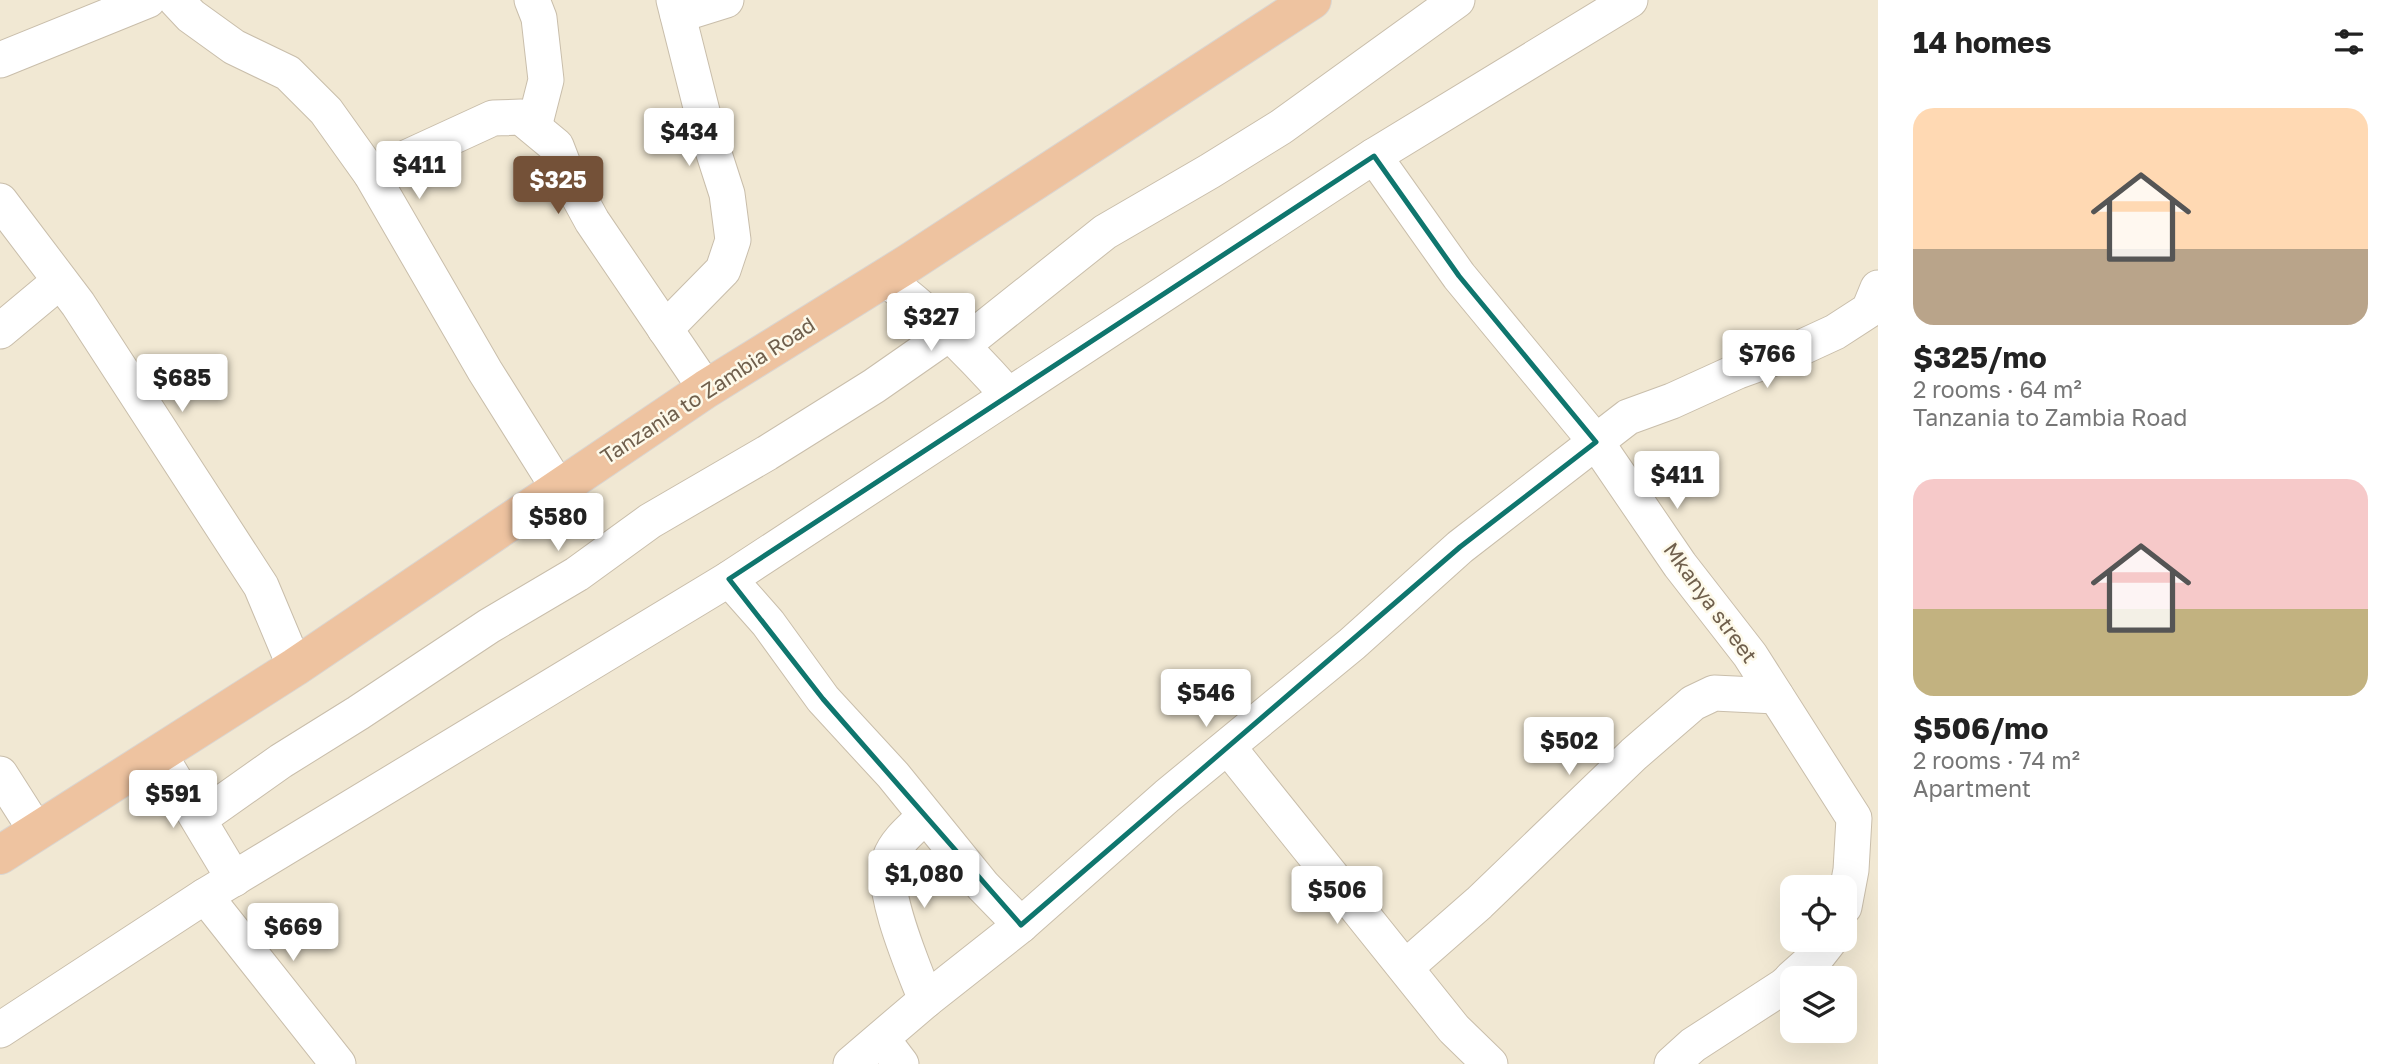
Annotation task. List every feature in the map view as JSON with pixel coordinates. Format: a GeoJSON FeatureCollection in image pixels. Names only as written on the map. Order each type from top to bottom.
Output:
{"type":"FeatureCollection","features":[{"type":"Feature","properties":{"kind":"highway","name":"Tanzania to Zambia Road"},"geometry":{"type":"LineString","coordinates":[[0,855],[295,667],[706,389],[884,278],[1312,0]]}},
{"type":"Feature","properties":{"kind":"street"},"geometry":{"type":"LineString","coordinates":[[0,60],[148,0]]}},
{"type":"Feature","properties":{"kind":"street"},"geometry":{"type":"LineString","coordinates":[[532,0],[539,18],[546,80],[534,127]]}},
{"type":"Feature","properties":{"kind":"street"},"geometry":{"type":"LineString","coordinates":[[665,329],[723,270],[733,240],[727,194],[708,135],[676,8],[726,0]]}},
{"type":"Feature","properties":{"kind":"street"},"geometry":{"type":"LineString","coordinates":[[199,819],[281,761],[489,626],[577,574],[650,521],[956,339],[1105,232],[1280,127],[1457,0]]}},
{"type":"Feature","properties":{"kind":"street"},"geometry":{"type":"LineString","coordinates":[[0,1030],[219,888],[729,579],[1374,156],[1630,0]]}},
{"type":"Feature","properties":{"kind":"street"},"geometry":{"type":"LineString","coordinates":[[182,2],[191,16],[234,47],[288,73],[327,111],[371,174],[485,371],[559,489]]}},
{"type":"Feature","properties":{"kind":"street"},"geometry":{"type":"LineString","coordinates":[[371,174],[493,118],[521,117],[556,146],[568,177],[592,220],[706,389]]}},
{"type":"Feature","properties":{"kind":"street","name":"Mkanya street"},"geometry":{"type":"LineString","coordinates":[[1374,156],[1459,276],[1596,442],[1680,565],[1750,655],[1776,696],[1866,818],[1850,875]]}},
{"type":"Feature","properties":{"kind":"street"},"geometry":{"type":"LineString","coordinates":[[0,201],[78,304],[261,586],[295,667]]}},
{"type":"Feature","properties":{"kind":"street"},"geometry":{"type":"LineString","coordinates":[[884,278],[921,306],[956,339],[1008,395]]}},
{"type":"Feature","properties":{"kind":"street"},"geometry":{"type":"LineString","coordinates":[[0,331],[60,281]]}},
{"type":"Feature","properties":{"kind":"street"},"geometry":{"type":"LineString","coordinates":[[874,1057],[926,1000],[1021,925],[1167,796],[1352,644],[1460,547],[1628,417],[1835,332],[1869,310],[1878,288]]}},
{"type":"Feature","properties":{"kind":"street"},"geometry":{"type":"LineString","coordinates":[[729,579],[768,623],[823,699],[892,775],[983,886],[1021,925]]}},
{"type":"Feature","properties":{"kind":"street"},"geometry":{"type":"LineString","coordinates":[[1406,967],[1479,903],[1634,754],[1693,703],[1714,693],[1776,696]]}},
{"type":"Feature","properties":{"kind":"street"},"geometry":{"type":"LineString","coordinates":[[1228,747],[1454,1029],[1490,1064]]}},
{"type":"Feature","properties":{"kind":"street"},"geometry":{"type":"LineString","coordinates":[[159,754],[199,819],[219,888],[338,1064]]}},
{"type":"Feature","properties":{"kind":"street"},"geometry":{"type":"LineString","coordinates":[[0,774],[37,832]]}},
{"type":"Feature","properties":{"kind":"street"},"geometry":{"type":"LineString","coordinates":[[925,816],[901,840],[890,859],[890,888],[896,916],[926,1000]]}},
{"type":"Feature","properties":{"kind":"street"},"geometry":{"type":"LineString","coordinates":[[1806,966],[1821,952]]}},
{"type":"Feature","properties":{"kind":"street"},"geometry":{"type":"LineString","coordinates":[[1672,1064],[1693,1045],[1780,986]]}},
{"type":"Feature","properties":{"kind":"highlighted area"},"geometry":{"type":"Polygon","coordinates":[[[1374,156],[1459,276],[1596,442],[1460,547],[1021,925],[823,699],[729,579],[1374,156]]]}},
{"type":"Feature","properties":{"kind":"shaded area"},"geometry":{"type":"Polygon","coordinates":[[[0,0],[1878,0],[1878,1064],[0,1064],[0,0]]]}}]}
